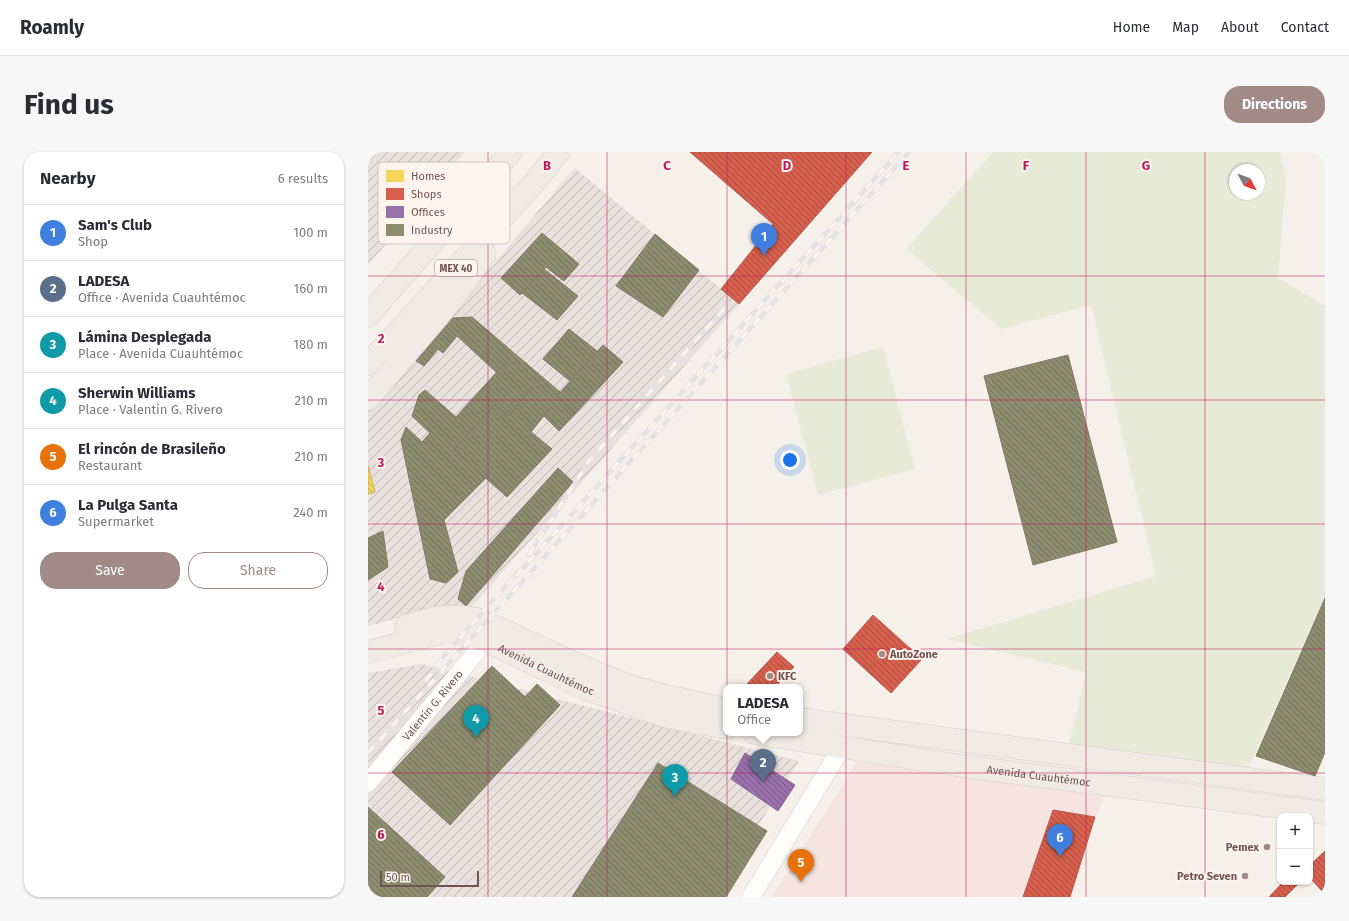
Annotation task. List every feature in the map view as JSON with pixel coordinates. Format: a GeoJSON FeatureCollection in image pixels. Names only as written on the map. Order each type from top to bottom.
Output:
{"type":"FeatureCollection","features":[{"type":"Feature","properties":{"kind":"main road","name":"MEX 40"},"geometry":{"type":"LineString","coordinates":[[502,162],[511,152]]}},
{"type":"Feature","properties":{"kind":"main road","name":"MEX 40"},"geometry":{"type":"LineString","coordinates":[[510,209],[559,152]]}},
{"type":"Feature","properties":{"kind":"main road"},"geometry":{"type":"LineString","coordinates":[[510,216],[528,190]]}},
{"type":"Feature","properties":{"kind":"main road","name":"MEX 40"},"geometry":{"type":"LineString","coordinates":[[368,316],[431,244]]}},
{"type":"Feature","properties":{"kind":"main road","name":"MEX 40"},"geometry":{"type":"LineString","coordinates":[[368,364],[478,244]]}},
{"type":"Feature","properties":{"kind":"main road"},"geometry":{"type":"LineString","coordinates":[[368,399],[456,295],[491,244]]}},
{"type":"Feature","properties":{"kind":"main road","name":"Avenida Cuauhtémoc"},"geometry":{"type":"LineString","coordinates":[[368,637],[438,616],[465,616],[477,619],[491,634],[586,689],[630,695],[675,698],[723,708]]}},
{"type":"Feature","properties":{"kind":"main road","name":"Avenida Cuauhtémoc"},"geometry":{"type":"LineString","coordinates":[[368,652],[448,630],[464,633],[491,634]]}},
{"type":"Feature","properties":{"kind":"main road","name":"Avenida Cuauhtémoc"},"geometry":{"type":"LineString","coordinates":[[630,695],[668,717],[723,727]]}},
{"type":"Feature","properties":{"kind":"main road"},"geometry":{"type":"LineString","coordinates":[[803,719],[1325,789]]}},
{"type":"Feature","properties":{"kind":"main road"},"geometry":{"type":"LineString","coordinates":[[803,725],[833,736],[842,747],[856,738],[882,738],[899,733]]}},
{"type":"Feature","properties":{"kind":"main road","name":"Avenida Cuauhtémoc"},"geometry":{"type":"LineString","coordinates":[[773,736],[1027,774],[1325,813]]}},
{"type":"Feature","properties":{"kind":"street","name":"Valentín G. Rivero"},"geometry":{"type":"LineString","coordinates":[[368,783],[491,634]]}},
{"type":"Feature","properties":{"kind":"street"},"geometry":{"type":"LineString","coordinates":[[751,897],[842,747]]}},
{"type":"Feature","properties":{"kind":"shaded area"},"geometry":{"type":"Polygon","coordinates":[[[368,152],[465,152],[456,162],[378,162],[378,244],[386,244],[368,265],[368,152]]]}},
{"type":"Feature","properties":{"kind":"shaded area"},"geometry":{"type":"Polygon","coordinates":[[[575,168],[739,304],[470,609],[441,607],[368,626],[368,411],[575,168]]]}},
{"type":"Feature","properties":{"kind":"shaded area"},"geometry":{"type":"Polygon","coordinates":[[[422,664],[799,761],[713,897],[368,897],[368,673],[422,664]]]}},
{"type":"Feature","properties":{"kind":"shaded area"},"geometry":{"type":"Polygon","coordinates":[[[857,762],[1061,789],[1104,797],[1095,817],[1070,897],[772,897],[857,762]]]}},
{"type":"Feature","properties":{"kind":"green space"},"geometry":{"type":"Polygon","coordinates":[[[993,152],[1280,152],[1286,179],[1278,278],[1325,306],[1325,596],[1247,771],[1068,749],[1086,672],[947,639],[1156,576],[1091,305],[1001,329],[906,249],[993,152]]]}},
{"type":"Feature","properties":{"kind":"green space"},"geometry":{"type":"Polygon","coordinates":[[[883,347],[915,469],[818,495],[786,374],[883,347]]]}},
{"type":"Feature","properties":{"kind":"building: Homes"},"geometry":{"type":"Polygon","coordinates":[[[368,465],[375,492],[368,494],[368,465]]]}},
{"type":"Feature","properties":{"kind":"building: Shops"},"geometry":{"type":"Polygon","coordinates":[[[690,152],[872,152],[739,304],[721,289],[773,224],[690,152]]]}},
{"type":"Feature","properties":{"kind":"building: Shops","name":"AutoZone"},"geometry":{"type":"Polygon","coordinates":[[[873,615],[922,659],[891,693],[843,649],[873,615]]]}},
{"type":"Feature","properties":{"kind":"building: Shops","name":"KFC"},"geometry":{"type":"Polygon","coordinates":[[[777,652],[794,667],[778,684],[747,684],[777,652]]]}},
{"type":"Feature","properties":{"kind":"building: Shops"},"geometry":{"type":"Polygon","coordinates":[[[1053,810],[1095,817],[1070,897],[1023,897],[1053,810]]]}},
{"type":"Feature","properties":{"kind":"building: Shops"},"geometry":{"type":"Polygon","coordinates":[[[1325,851],[1325,891],[1322,891],[1313,881],[1313,862],[1325,851]]]}},
{"type":"Feature","properties":{"kind":"building: Shops"},"geometry":{"type":"Polygon","coordinates":[[[1280,885],[1297,885],[1285,897],[1269,897],[1280,885]]]}},
{"type":"Feature","properties":{"kind":"building: Offices"},"geometry":{"type":"Polygon","coordinates":[[[745,753],[795,785],[778,811],[731,779],[745,753]]]}},
{"type":"Feature","properties":{"kind":"building: Industry"},"geometry":{"type":"Polygon","coordinates":[[[542,233],[579,264],[564,281],[546,267],[520,295],[501,278],[542,233]]]}},
{"type":"Feature","properties":{"kind":"building: Industry"},"geometry":{"type":"Polygon","coordinates":[[[655,234],[699,270],[663,317],[616,286],[655,234]]]}},
{"type":"Feature","properties":{"kind":"building: Industry"},"geometry":{"type":"Polygon","coordinates":[[[544,269],[578,296],[557,320],[522,293],[544,269]]]}},
{"type":"Feature","properties":{"kind":"building: Industry"},"geometry":{"type":"Polygon","coordinates":[[[472,317],[514,353],[496,372],[457,336],[443,353],[438,349],[424,366],[416,361],[453,318],[472,317]]]}},
{"type":"Feature","properties":{"kind":"building: Industry"},"geometry":{"type":"Polygon","coordinates":[[[569,329],[597,351],[570,381],[543,359],[569,329]]]}},
{"type":"Feature","properties":{"kind":"building: Industry"},"geometry":{"type":"Polygon","coordinates":[[[603,345],[623,362],[575,414],[556,397],[603,345]]]}},
{"type":"Feature","properties":{"kind":"building: Industry"},"geometry":{"type":"Polygon","coordinates":[[[514,353],[560,392],[556,397],[575,414],[559,431],[544,416],[551,407],[531,388],[509,416],[495,404],[454,450],[486,478],[444,520],[458,572],[446,583],[430,579],[401,440],[406,427],[422,442],[430,433],[412,416],[419,395],[425,390],[456,417],[514,353]]]}},
{"type":"Feature","properties":{"kind":"building: Industry"},"geometry":{"type":"Polygon","coordinates":[[[1068,355],[1117,542],[1033,565],[984,376],[1068,355]]]}},
{"type":"Feature","properties":{"kind":"building: Industry"},"geometry":{"type":"Polygon","coordinates":[[[531,388],[551,407],[531,432],[552,449],[507,497],[454,450],[495,404],[509,416],[531,388]]]}},
{"type":"Feature","properties":{"kind":"building: Industry"},"geometry":{"type":"Polygon","coordinates":[[[558,468],[573,482],[466,606],[458,599],[466,571],[558,468]]]}},
{"type":"Feature","properties":{"kind":"building: Industry"},"geometry":{"type":"Polygon","coordinates":[[[383,531],[388,567],[368,580],[368,538],[383,531]]]}},
{"type":"Feature","properties":{"kind":"building: Industry"},"geometry":{"type":"Polygon","coordinates":[[[1325,598],[1325,752],[1315,776],[1256,756],[1325,598]]]}},
{"type":"Feature","properties":{"kind":"building: Industry"},"geometry":{"type":"Polygon","coordinates":[[[492,666],[525,697],[537,684],[560,705],[450,825],[392,772],[492,666]]]}},
{"type":"Feature","properties":{"kind":"building: Industry"},"geometry":{"type":"Polygon","coordinates":[[[658,763],[767,831],[726,897],[572,897],[658,763]]]}},
{"type":"Feature","properties":{"kind":"building: Industry"},"geometry":{"type":"Polygon","coordinates":[[[368,807],[445,877],[427,897],[368,897],[368,807]]]}},
{"type":"Feature","properties":{"kind":"railway"},"geometry":{"type":"LineString","coordinates":[[516,576],[899,152]]}},
{"type":"Feature","properties":{"kind":"railway"},"geometry":{"type":"LineString","coordinates":[[368,753],[909,152]]}},
{"type":"Feature","properties":{"kind":"railway"},"geometry":{"type":"LineString","coordinates":[[529,555],[589,461],[728,304]]}},
{"type":"Feature","properties":{"kind":"railway"},"geometry":{"type":"LineString","coordinates":[[426,681],[444,656],[519,571]]}},
{"type":"Feature","properties":{"kind":"place","name":"Sam's Club"},"geometry":{"type":"Point","coordinates":[764,256]}},
{"type":"Feature","properties":{"kind":"place","name":"AutoZone"},"geometry":{"type":"Point","coordinates":[882,654]}},
{"type":"Feature","properties":{"kind":"place","name":"KFC"},"geometry":{"type":"Point","coordinates":[770,676]}},
{"type":"Feature","properties":{"kind":"place","name":"Sherwin Williams"},"geometry":{"type":"Point","coordinates":[476,738]}},
{"type":"Feature","properties":{"kind":"place","name":"LADESA"},"geometry":{"type":"Point","coordinates":[763,782]}},
{"type":"Feature","properties":{"kind":"place","name":"Lámina Desplegada"},"geometry":{"type":"Point","coordinates":[675,797]}},
{"type":"Feature","properties":{"kind":"place","name":"Pemex"},"geometry":{"type":"Point","coordinates":[1267,847]}},
{"type":"Feature","properties":{"kind":"place","name":"La Pulga Santa"},"geometry":{"type":"Point","coordinates":[1060,857]}},
{"type":"Feature","properties":{"kind":"place","name":"Petro Seven"},"geometry":{"type":"Point","coordinates":[1245,876]}},
{"type":"Feature","properties":{"kind":"place","name":"El rincón de Brasileño"},"geometry":{"type":"Point","coordinates":[801,882]}}]}
